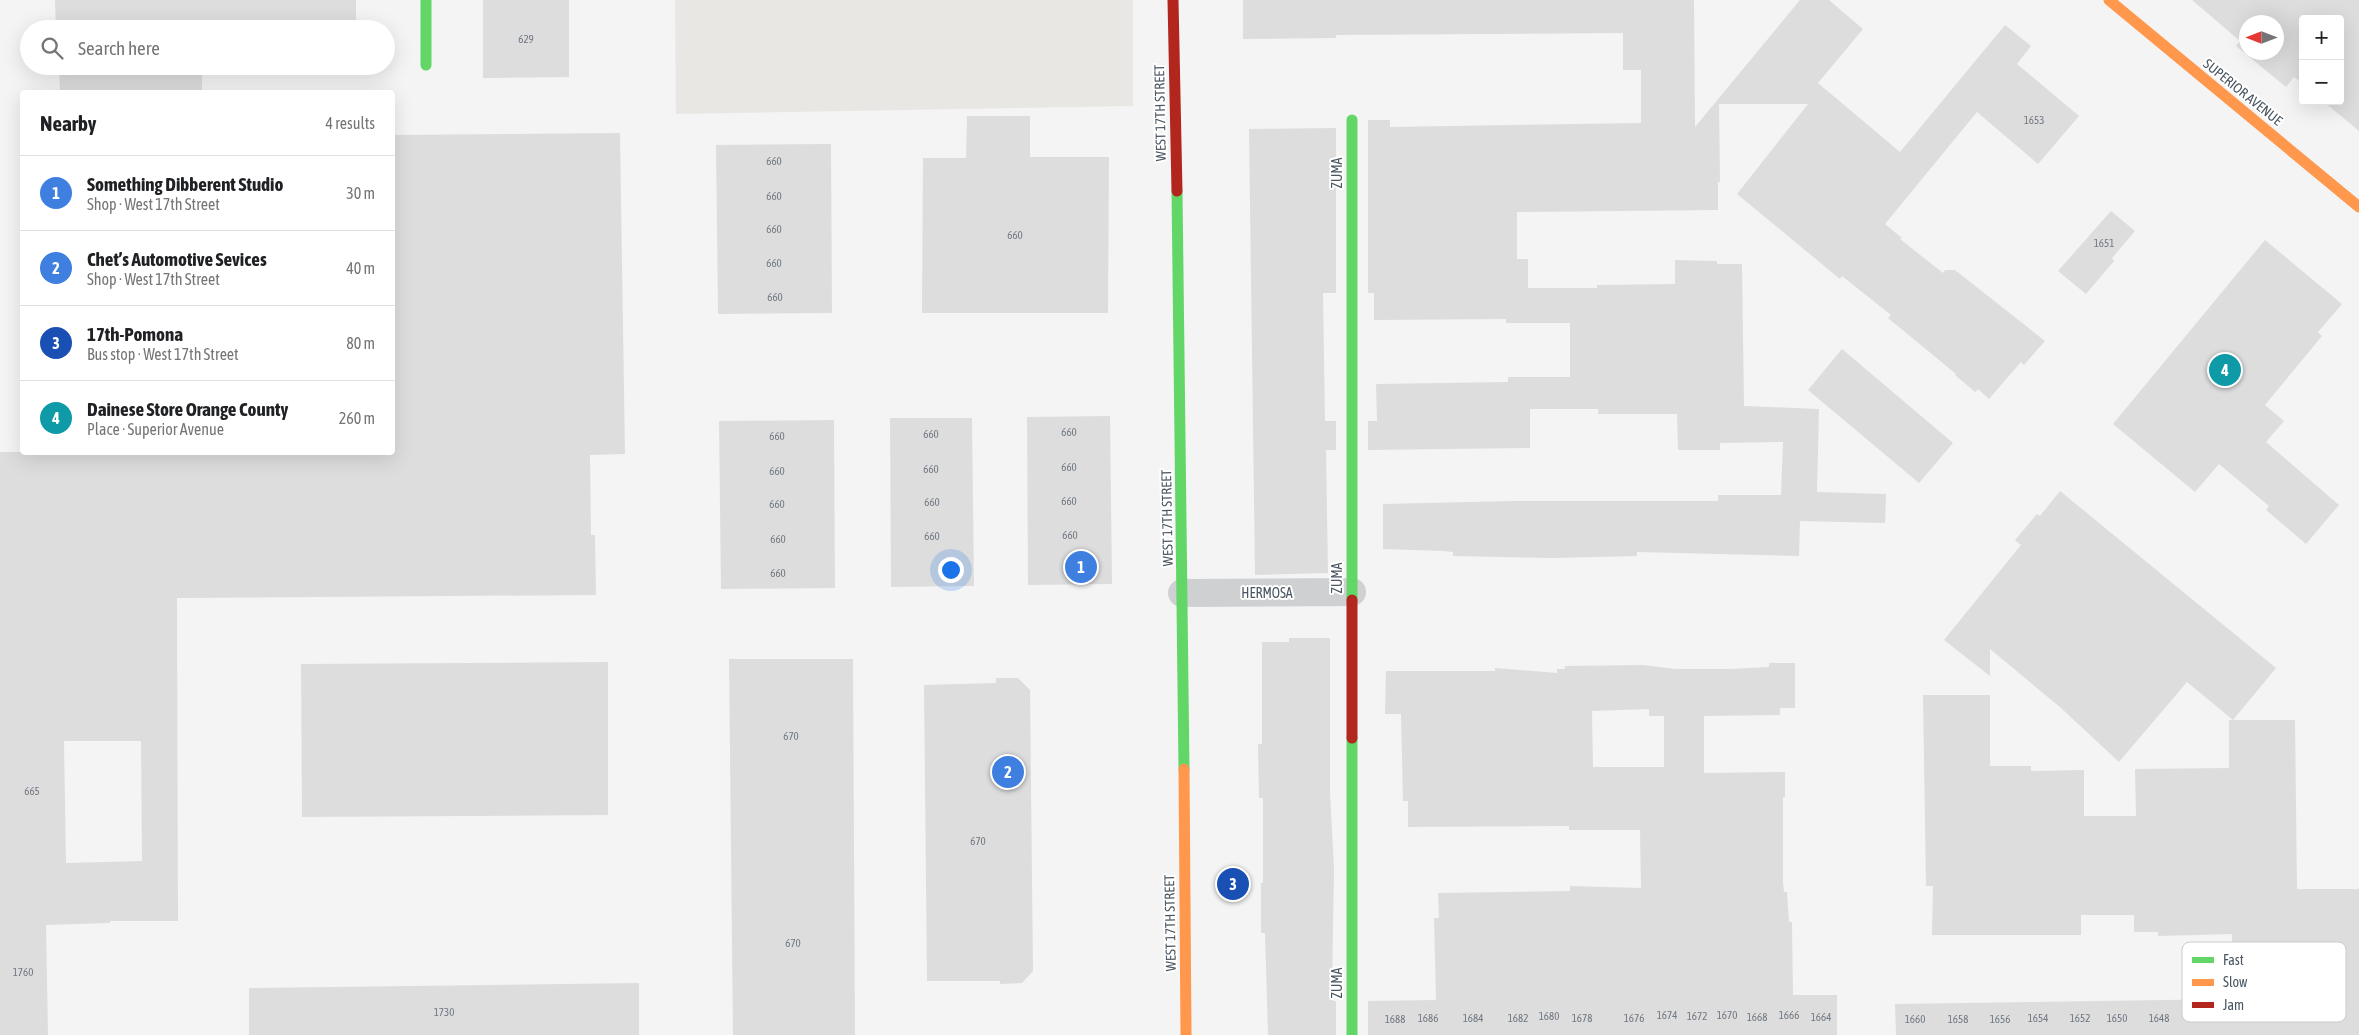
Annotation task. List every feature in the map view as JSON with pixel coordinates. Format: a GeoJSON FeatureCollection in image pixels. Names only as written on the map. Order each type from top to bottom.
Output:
{"type":"FeatureCollection","features":[{"type":"Feature","properties":{"kind":"street"},"geometry":{"type":"LineString","coordinates":[[426,0],[426,65]]}},
{"type":"Feature","properties":{"kind":"street","name":"WEST 17TH STREET"},"geometry":{"type":"LineString","coordinates":[[1173,0],[1182,593],[1186,1035]]}},
{"type":"Feature","properties":{"kind":"street","name":"SUPERIOR AVENUE"},"geometry":{"type":"LineString","coordinates":[[2109,0],[2359,206]]}},
{"type":"Feature","properties":{"kind":"street","name":"ZUMA"},"geometry":{"type":"LineString","coordinates":[[1352,120],[1352,1035]]}},
{"type":"Feature","properties":{"kind":"street","name":"HERMOSA"},"geometry":{"type":"LineString","coordinates":[[1182,593],[1352,592]]}},
{"type":"Feature","properties":{"kind":"shaded area"},"geometry":{"type":"Polygon","coordinates":[[[675,0],[1133,0],[1133,106],[676,114],[675,0]]]}},
{"type":"Feature","properties":{"kind":"building"},"geometry":{"type":"Polygon","coordinates":[[[55,0],[356,0],[356,20],[56,20],[55,0]]]}},
{"type":"Feature","properties":{"kind":"building"},"geometry":{"type":"Polygon","coordinates":[[[483,0],[569,0],[569,77],[483,78],[483,0]]]}},
{"type":"Feature","properties":{"kind":"building"},"geometry":{"type":"Polygon","coordinates":[[[1243,0],[1694,0],[1695,127],[1800,0],[1829,0],[1863,29],[1818,83],[1900,152],[2005,25],[2031,46],[2017,64],[2079,116],[2038,164],[1977,112],[1885,224],[1902,238],[1900,239],[1943,273],[1945,270],[1955,270],[2045,341],[2024,365],[2021,362],[1989,399],[1978,389],[1975,392],[1888,318],[1891,315],[1842,276],[1840,279],[1737,194],[1808,104],[1719,104],[1720,183],[1718,181],[1718,210],[1517,212],[1517,259],[1528,259],[1528,288],[1597,288],[1597,285],[1675,284],[1675,260],[1717,261],[1717,264],[1742,264],[1744,406],[1819,409],[1817,492],[1886,494],[1885,523],[1800,521],[1799,556],[1637,552],[1637,556],[1554,558],[1453,556],[1453,552],[1443,551],[1383,549],[1383,504],[1512,501],[1718,501],[1718,495],[1781,495],[1783,442],[1720,443],[1720,450],[1678,450],[1677,414],[1598,414],[1598,409],[1530,409],[1530,448],[1368,450],[1368,421],[1377,421],[1376,384],[1508,382],[1508,377],[1570,377],[1570,323],[1506,323],[1506,319],[1374,320],[1374,293],[1368,293],[1368,120],[1390,120],[1390,127],[1641,123],[1641,70],[1623,70],[1623,33],[1336,35],[1336,38],[1243,39],[1243,0]]]}},
{"type":"Feature","properties":{"kind":"building"},"geometry":{"type":"Polygon","coordinates":[[[2192,0],[2359,0],[2359,131],[2328,105],[2344,105],[2344,15],[2299,15],[2299,81],[2294,77],[2286,87],[2253,60],[2284,60],[2284,15],[2239,15],[2239,40],[2192,0]]]}},
{"type":"Feature","properties":{"kind":"building"},"geometry":{"type":"Polygon","coordinates":[[[59,75],[202,75],[202,90],[60,90],[59,75]]]}},
{"type":"Feature","properties":{"kind":"building"},"geometry":{"type":"Polygon","coordinates":[[[967,116],[1030,116],[1030,157],[1109,157],[1108,313],[922,313],[923,158],[966,158],[967,116]]]}},
{"type":"Feature","properties":{"kind":"building"},"geometry":{"type":"Polygon","coordinates":[[[1336,128],[1336,293],[1323,293],[1325,421],[1336,421],[1336,450],[1326,450],[1328,573],[1255,575],[1249,129],[1336,128]]]}},
{"type":"Feature","properties":{"kind":"building"},"geometry":{"type":"Polygon","coordinates":[[[620,133],[625,454],[590,455],[591,535],[595,535],[596,595],[177,598],[178,921],[110,921],[110,923],[46,925],[48,1035],[0,1035],[0,452],[20,452],[20,455],[395,455],[395,135],[620,133]],[[64,741],[66,863],[142,861],[141,741],[64,741]]]}},
{"type":"Feature","properties":{"kind":"building"},"geometry":{"type":"Polygon","coordinates":[[[831,144],[832,313],[718,314],[716,145],[831,144]]]}},
{"type":"Feature","properties":{"kind":"building"},"geometry":{"type":"Polygon","coordinates":[[[2111,211],[2135,231],[2112,258],[2114,261],[2086,294],[2058,271],[2111,211]]]}},
{"type":"Feature","properties":{"kind":"building"},"geometry":{"type":"Polygon","coordinates":[[[2265,240],[2342,304],[2318,332],[2322,336],[2265,405],[2284,421],[2266,442],[2339,505],[2306,544],[2266,510],[2269,506],[2219,464],[2195,492],[2113,424],[2265,240]]]}},
{"type":"Feature","properties":{"kind":"building"},"geometry":{"type":"Polygon","coordinates":[[[1842,349],[1953,443],[1919,483],[1808,390],[1842,349]]]}},
{"type":"Feature","properties":{"kind":"building"},"geometry":{"type":"Polygon","coordinates":[[[1110,416],[1112,584],[1028,585],[1027,417],[1110,416]]]}},
{"type":"Feature","properties":{"kind":"building"},"geometry":{"type":"Polygon","coordinates":[[[890,418],[972,418],[974,586],[891,587],[890,418]]]}},
{"type":"Feature","properties":{"kind":"building"},"geometry":{"type":"Polygon","coordinates":[[[834,420],[835,588],[721,589],[719,421],[834,420]]]}},
{"type":"Feature","properties":{"kind":"building"},"geometry":{"type":"Polygon","coordinates":[[[2060,491],[2276,668],[2233,720],[2187,682],[2119,762],[2061,708],[1990,649],[1990,676],[1944,640],[2021,545],[2015,540],[2037,514],[2040,516],[2060,491]]]}},
{"type":"Feature","properties":{"kind":"building"},"geometry":{"type":"Polygon","coordinates":[[[1289,638],[1330,638],[1330,792],[1334,869],[1332,987],[1333,1001],[1336,1001],[1336,1035],[1268,1035],[1265,933],[1261,933],[1263,798],[1259,798],[1258,744],[1262,744],[1262,642],[1289,642],[1289,638]]]}},
{"type":"Feature","properties":{"kind":"building"},"geometry":{"type":"Polygon","coordinates":[[[729,659],[853,659],[855,1035],[733,1035],[729,659]]]}},
{"type":"Feature","properties":{"kind":"building"},"geometry":{"type":"Polygon","coordinates":[[[608,662],[608,815],[302,817],[301,664],[608,662]]]}},
{"type":"Feature","properties":{"kind":"building"},"geometry":{"type":"Polygon","coordinates":[[[1769,663],[1795,663],[1795,708],[1780,708],[1780,715],[1704,716],[1704,773],[1785,772],[1785,797],[1783,797],[1783,882],[1784,892],[1787,892],[1789,922],[1792,922],[1793,995],[1837,995],[1837,1035],[1368,1035],[1368,1001],[1436,1000],[1434,918],[1439,918],[1438,893],[1570,891],[1570,886],[1641,888],[1640,830],[1569,830],[1569,826],[1408,827],[1408,801],[1403,801],[1401,714],[1385,714],[1386,671],[1495,671],[1495,668],[1557,673],[1557,669],[1565,669],[1565,666],[1644,665],[1675,669],[1769,667],[1769,663]],[[1649,709],[1592,711],[1593,767],[1664,767],[1664,716],[1649,716],[1649,709]]]}},
{"type":"Feature","properties":{"kind":"building"},"geometry":{"type":"Polygon","coordinates":[[[996,678],[1018,678],[1030,690],[1033,971],[1022,983],[1000,984],[1000,981],[927,981],[924,685],[996,683],[996,678]]]}},
{"type":"Feature","properties":{"kind":"building"},"geometry":{"type":"Polygon","coordinates":[[[1923,695],[1990,695],[1990,766],[2031,766],[2031,771],[2084,770],[2084,816],[2136,816],[2135,769],[2229,768],[2229,720],[2295,720],[2297,889],[2359,889],[2359,1035],[1896,1035],[1895,1004],[2182,1000],[2182,1022],[2346,1022],[2346,942],[2232,942],[2232,934],[2158,936],[2158,932],[2134,932],[2134,915],[2081,915],[2081,935],[1932,935],[1933,886],[1926,886],[1923,695]]]}},
{"type":"Feature","properties":{"kind":"building"},"geometry":{"type":"Polygon","coordinates":[[[639,983],[639,1035],[249,1035],[249,988],[639,983]]]}},
{"type":"Feature","properties":{"kind":"traffic: fast"},"geometry":{"type":"LineString","coordinates":[[426,0],[426,65]]}},
{"type":"Feature","properties":{"kind":"traffic: fast"},"geometry":{"type":"LineString","coordinates":[[1352,120],[1352,600]]}},
{"type":"Feature","properties":{"kind":"traffic: fast"},"geometry":{"type":"LineString","coordinates":[[1177,191],[1184,769]]}},
{"type":"Feature","properties":{"kind":"traffic: fast"},"geometry":{"type":"LineString","coordinates":[[1352,738],[1352,1035]]}},
{"type":"Feature","properties":{"kind":"traffic: slow"},"geometry":{"type":"LineString","coordinates":[[2109,0],[2359,207]]}},
{"type":"Feature","properties":{"kind":"traffic: slow"},"geometry":{"type":"LineString","coordinates":[[1184,769],[1186,1035]]}},
{"type":"Feature","properties":{"kind":"traffic: jam"},"geometry":{"type":"LineString","coordinates":[[1173,0],[1177,191]]}},
{"type":"Feature","properties":{"kind":"traffic: jam"},"geometry":{"type":"LineString","coordinates":[[1352,600],[1352,738]]}},
{"type":"Feature","properties":{"kind":"place","name":"Dainese Store Orange County"},"geometry":{"type":"Point","coordinates":[2225,370]}},
{"type":"Feature","properties":{"kind":"place","name":"Something Dibberent Studio"},"geometry":{"type":"Point","coordinates":[1081,567]}},
{"type":"Feature","properties":{"kind":"place","name":"Chet’s Automotive Sevices"},"geometry":{"type":"Point","coordinates":[1008,772]}},
{"type":"Feature","properties":{"kind":"place","name":"17th-Pomona"},"geometry":{"type":"Point","coordinates":[1233,884]}}]}
